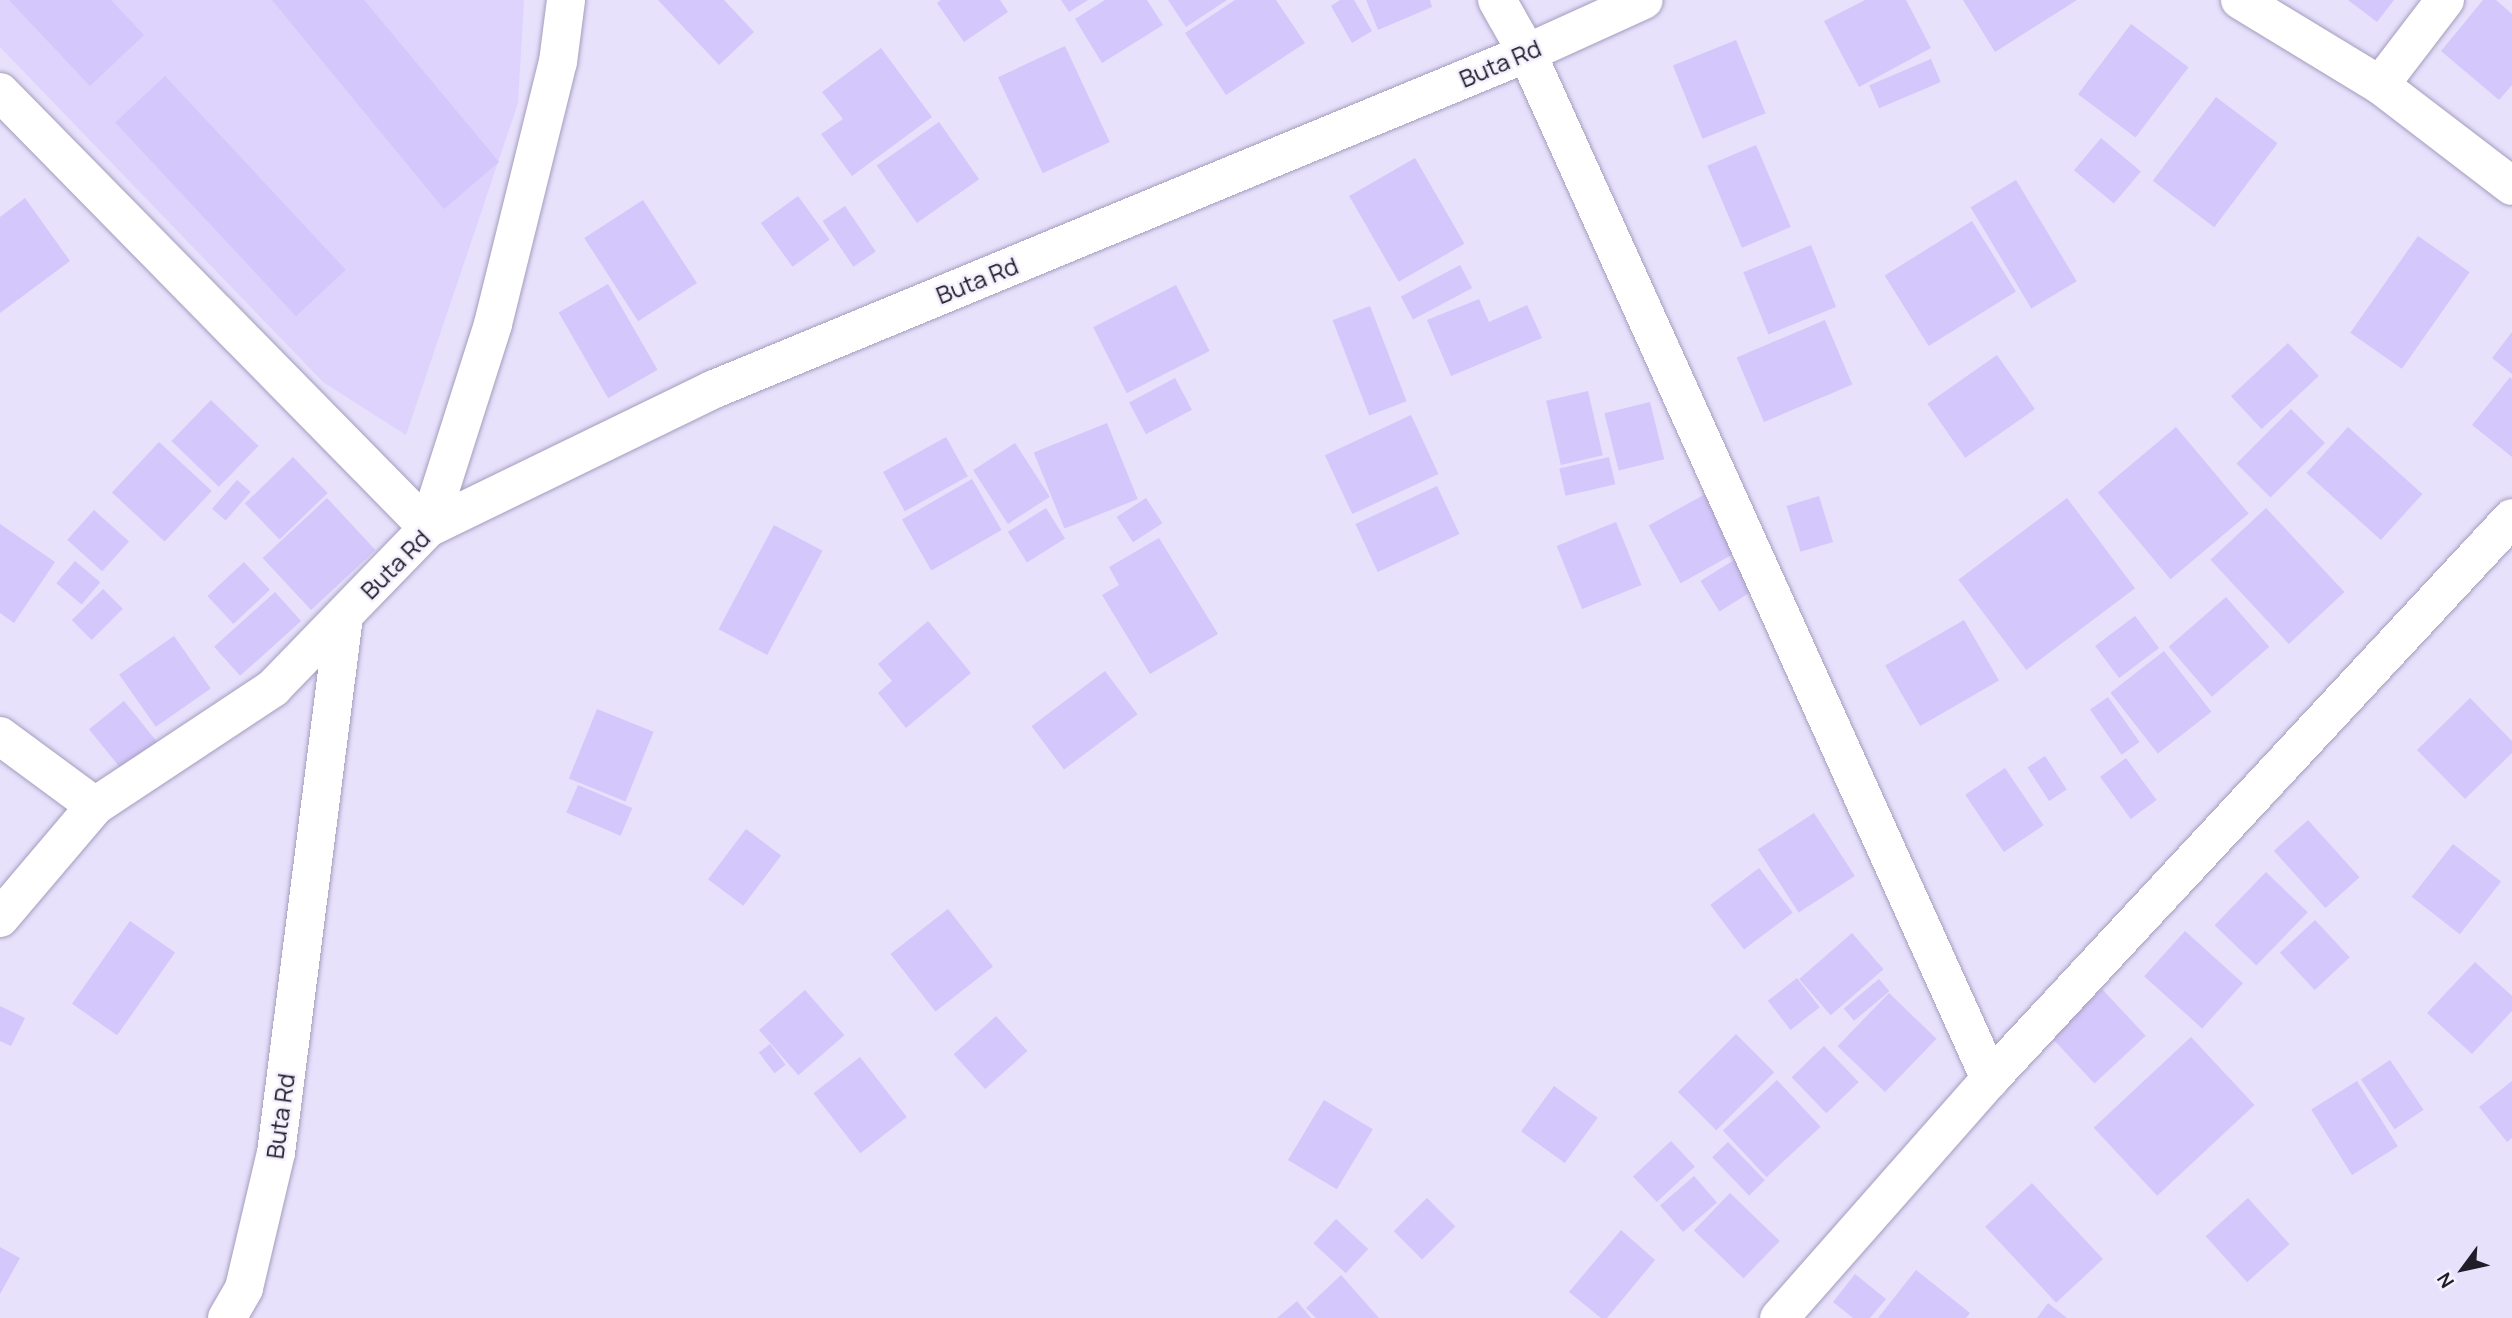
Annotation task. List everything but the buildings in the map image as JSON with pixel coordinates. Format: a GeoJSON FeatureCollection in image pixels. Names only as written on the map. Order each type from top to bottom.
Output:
{"type":"FeatureCollection","features":[{"type":"Feature","properties":{"kind":"street"},"geometry":{"type":"LineString","coordinates":[[0,92],[428,528],[493,324],[558,62],[566,0]]}},
{"type":"Feature","properties":{"kind":"street"},"geometry":{"type":"LineString","coordinates":[[1497,0],[1527,53],[1990,1079]]}},
{"type":"Feature","properties":{"kind":"street","name":"Buta Rd"},"geometry":{"type":"LineString","coordinates":[[0,918],[95,806],[273,688],[428,528],[712,390],[1527,53],[1644,0]]}},
{"type":"Feature","properties":{"kind":"street"},"geometry":{"type":"LineString","coordinates":[[2240,0],[2380,85],[2512,186]]}},
{"type":"Feature","properties":{"kind":"street"},"geometry":{"type":"LineString","coordinates":[[2380,85],[2445,0]]}},
{"type":"Feature","properties":{"kind":"street"},"geometry":{"type":"LineString","coordinates":[[1779,1318],[1990,1079],[2512,518]]}},
{"type":"Feature","properties":{"kind":"street","name":"Buta Rd"},"geometry":{"type":"LineString","coordinates":[[227,1318],[244,1288],[276,1153],[344,615]]}},
{"type":"Feature","properties":{"kind":"street"},"geometry":{"type":"LineString","coordinates":[[0,736],[95,806]]}},
{"type":"Feature","properties":{"kind":"shaded area"},"geometry":{"type":"Polygon","coordinates":[[[0,0],[524,0],[518,103],[406,435],[323,382],[0,47],[0,0]]]}}]}
